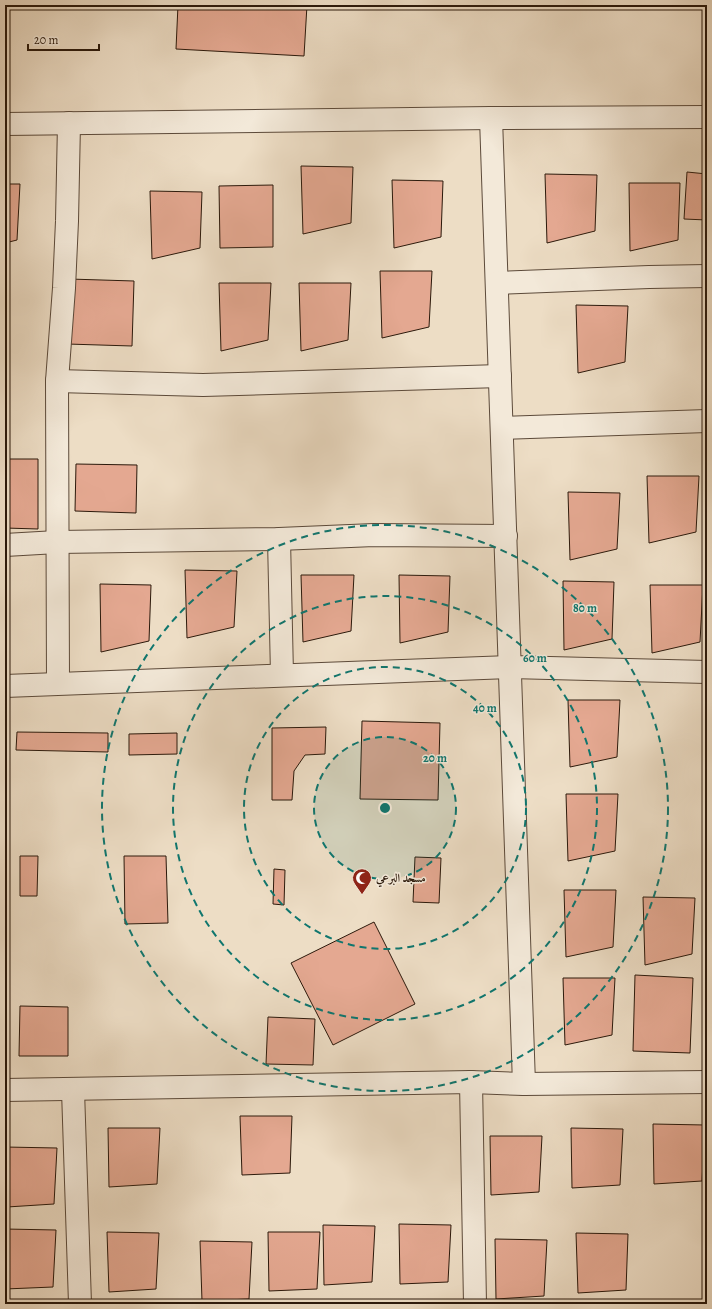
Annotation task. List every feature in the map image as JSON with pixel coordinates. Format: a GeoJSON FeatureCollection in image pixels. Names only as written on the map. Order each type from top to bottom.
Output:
{"type":"FeatureCollection","features":[{"type":"Feature","properties":{"kind":"street"},"geometry":{"type":"LineString","coordinates":[[5,124],[707,117]]}},
{"type":"Feature","properties":{"kind":"street"},"geometry":{"type":"LineString","coordinates":[[491,118],[524,1084]]}},
{"type":"Feature","properties":{"kind":"street"},"geometry":{"type":"LineString","coordinates":[[58,683],[56,381],[64,288],[67,220],[68,123]]}},
{"type":"Feature","properties":{"kind":"street"},"geometry":{"type":"LineString","coordinates":[[497,283],[707,276]]}},
{"type":"Feature","properties":{"kind":"street"},"geometry":{"type":"LineString","coordinates":[[56,381],[203,385],[500,376]]}},
{"type":"Feature","properties":{"kind":"street"},"geometry":{"type":"LineString","coordinates":[[502,428],[707,421]]}},
{"type":"Feature","properties":{"kind":"street"},"geometry":{"type":"LineString","coordinates":[[5,545],[57,542],[374,535],[506,536]]}},
{"type":"Feature","properties":{"kind":"street"},"geometry":{"type":"LineString","coordinates":[[279,538],[282,675]]}},
{"type":"Feature","properties":{"kind":"street"},"geometry":{"type":"LineString","coordinates":[[5,686],[510,667],[707,672]]}},
{"type":"Feature","properties":{"kind":"street"},"geometry":{"type":"LineString","coordinates":[[5,1090],[472,1082],[524,1084],[707,1082]]}},
{"type":"Feature","properties":{"kind":"street"},"geometry":{"type":"LineString","coordinates":[[472,1082],[475,1304]]}},
{"type":"Feature","properties":{"kind":"street"},"geometry":{"type":"LineString","coordinates":[[73,1090],[80,1304]]}},
{"type":"Feature","properties":{"kind":"building"},"geometry":{"type":"Polygon","coordinates":[[[178,5],[307,5],[304,56],[176,49],[178,5]]]}},
{"type":"Feature","properties":{"kind":"building"},"geometry":{"type":"Polygon","coordinates":[[[301,166],[353,167],[351,223],[303,234],[301,166]]]}},
{"type":"Feature","properties":{"kind":"building"},"geometry":{"type":"Polygon","coordinates":[[[687,172],[707,174],[707,220],[684,219],[687,172]]]}},
{"type":"Feature","properties":{"kind":"building"},"geometry":{"type":"Polygon","coordinates":[[[545,174],[597,175],[595,231],[547,243],[545,174]]]}},
{"type":"Feature","properties":{"kind":"building"},"geometry":{"type":"Polygon","coordinates":[[[392,180],[443,181],[441,237],[394,248],[392,180]]]}},
{"type":"Feature","properties":{"kind":"building"},"geometry":{"type":"Polygon","coordinates":[[[629,183],[680,183],[678,240],[630,251],[629,183]]]}},
{"type":"Feature","properties":{"kind":"building"},"geometry":{"type":"Polygon","coordinates":[[[5,184],[20,184],[17,240],[5,243],[5,184]]]}},
{"type":"Feature","properties":{"kind":"building"},"geometry":{"type":"Polygon","coordinates":[[[273,185],[273,247],[220,248],[219,186],[273,185]]]}},
{"type":"Feature","properties":{"kind":"building"},"geometry":{"type":"Polygon","coordinates":[[[150,191],[202,192],[200,248],[152,259],[150,191]]]}},
{"type":"Feature","properties":{"kind":"building"},"geometry":{"type":"Polygon","coordinates":[[[380,271],[432,271],[429,327],[382,338],[380,271]]]}},
{"type":"Feature","properties":{"kind":"building"},"geometry":{"type":"Polygon","coordinates":[[[69,279],[134,281],[132,346],[67,344],[69,279]]]}},
{"type":"Feature","properties":{"kind":"building"},"geometry":{"type":"Polygon","coordinates":[[[219,283],[271,283],[268,340],[221,351],[219,283]]]}},
{"type":"Feature","properties":{"kind":"building"},"geometry":{"type":"Polygon","coordinates":[[[299,283],[351,283],[348,340],[301,351],[299,283]]]}},
{"type":"Feature","properties":{"kind":"building"},"geometry":{"type":"Polygon","coordinates":[[[576,305],[628,306],[625,362],[578,373],[576,305]]]}},
{"type":"Feature","properties":{"kind":"building"},"geometry":{"type":"Polygon","coordinates":[[[5,459],[38,459],[38,529],[5,528],[5,459]]]}},
{"type":"Feature","properties":{"kind":"building"},"geometry":{"type":"Polygon","coordinates":[[[76,464],[137,465],[136,513],[75,511],[76,464]]]}},
{"type":"Feature","properties":{"kind":"building"},"geometry":{"type":"Polygon","coordinates":[[[647,476],[699,476],[696,532],[649,543],[647,476]]]}},
{"type":"Feature","properties":{"kind":"building"},"geometry":{"type":"Polygon","coordinates":[[[568,492],[620,493],[617,549],[570,560],[568,492]]]}},
{"type":"Feature","properties":{"kind":"building"},"geometry":{"type":"Polygon","coordinates":[[[185,570],[237,571],[234,627],[187,638],[185,570]]]}},
{"type":"Feature","properties":{"kind":"building"},"geometry":{"type":"Polygon","coordinates":[[[301,575],[354,575],[351,631],[303,642],[301,575]]]}},
{"type":"Feature","properties":{"kind":"building"},"geometry":{"type":"Polygon","coordinates":[[[399,575],[450,576],[448,632],[400,643],[399,575]]]}},
{"type":"Feature","properties":{"kind":"building"},"geometry":{"type":"Polygon","coordinates":[[[563,581],[614,582],[612,639],[564,650],[563,581]]]}},
{"type":"Feature","properties":{"kind":"building"},"geometry":{"type":"Polygon","coordinates":[[[100,584],[151,585],[149,641],[101,652],[100,584]]]}},
{"type":"Feature","properties":{"kind":"building"},"geometry":{"type":"Polygon","coordinates":[[[650,585],[703,585],[700,642],[652,653],[650,585]]]}},
{"type":"Feature","properties":{"kind":"building"},"geometry":{"type":"Polygon","coordinates":[[[568,700],[620,700],[617,757],[570,767],[568,700]]]}},
{"type":"Feature","properties":{"kind":"building"},"geometry":{"type":"Polygon","coordinates":[[[362,721],[440,723],[438,800],[360,799],[362,721]]]}},
{"type":"Feature","properties":{"kind":"building"},"geometry":{"type":"Polygon","coordinates":[[[326,727],[325,754],[305,755],[294,771],[292,800],[272,800],[272,728],[326,727]]]}},
{"type":"Feature","properties":{"kind":"building"},"geometry":{"type":"Polygon","coordinates":[[[17,732],[108,733],[108,752],[16,750],[17,732]]]}},
{"type":"Feature","properties":{"kind":"building"},"geometry":{"type":"Polygon","coordinates":[[[177,733],[177,754],[129,755],[129,734],[177,733]]]}},
{"type":"Feature","properties":{"kind":"building"},"geometry":{"type":"Polygon","coordinates":[[[566,794],[618,794],[615,851],[568,861],[566,794]]]}},
{"type":"Feature","properties":{"kind":"building"},"geometry":{"type":"Polygon","coordinates":[[[20,856],[38,856],[37,896],[20,896],[20,856]]]}},
{"type":"Feature","properties":{"kind":"building"},"geometry":{"type":"Polygon","coordinates":[[[124,856],[166,856],[168,923],[125,924],[124,856]]]}},
{"type":"Feature","properties":{"kind":"building"},"geometry":{"type":"Polygon","coordinates":[[[415,857],[441,858],[439,903],[413,902],[415,857]]]}},
{"type":"Feature","properties":{"kind":"building"},"geometry":{"type":"Polygon","coordinates":[[[706,868],[707,940],[705,940],[706,868]]]}},
{"type":"Feature","properties":{"kind":"building"},"geometry":{"type":"Polygon","coordinates":[[[274,869],[285,870],[284,905],[273,904],[274,869]]]}},
{"type":"Feature","properties":{"kind":"building"},"geometry":{"type":"Polygon","coordinates":[[[564,890],[616,890],[613,947],[566,957],[564,890]]]}},
{"type":"Feature","properties":{"kind":"building"},"geometry":{"type":"Polygon","coordinates":[[[643,897],[695,898],[692,954],[645,965],[643,897]]]}},
{"type":"Feature","properties":{"kind":"building"},"geometry":{"type":"Polygon","coordinates":[[[374,922],[415,1004],[333,1045],[291,963],[374,922]]]}},
{"type":"Feature","properties":{"kind":"building"},"geometry":{"type":"Polygon","coordinates":[[[635,975],[693,978],[690,1053],[633,1051],[635,975]]]}},
{"type":"Feature","properties":{"kind":"building"},"geometry":{"type":"Polygon","coordinates":[[[563,978],[615,978],[612,1035],[565,1045],[563,978]]]}},
{"type":"Feature","properties":{"kind":"building"},"geometry":{"type":"Polygon","coordinates":[[[20,1006],[68,1007],[68,1056],[19,1056],[20,1006]]]}},
{"type":"Feature","properties":{"kind":"building"},"geometry":{"type":"Polygon","coordinates":[[[268,1017],[315,1019],[313,1065],[266,1064],[268,1017]]]}},
{"type":"Feature","properties":{"kind":"building"},"geometry":{"type":"Polygon","coordinates":[[[240,1116],[292,1116],[290,1173],[242,1175],[240,1116]]]}},
{"type":"Feature","properties":{"kind":"building"},"geometry":{"type":"Polygon","coordinates":[[[653,1124],[705,1125],[702,1181],[654,1184],[653,1124]]]}},
{"type":"Feature","properties":{"kind":"building"},"geometry":{"type":"Polygon","coordinates":[[[108,1128],[160,1128],[157,1184],[109,1187],[108,1128]]]}},
{"type":"Feature","properties":{"kind":"building"},"geometry":{"type":"Polygon","coordinates":[[[571,1128],[623,1129],[620,1185],[572,1188],[571,1128]]]}},
{"type":"Feature","properties":{"kind":"building"},"geometry":{"type":"Polygon","coordinates":[[[490,1136],[542,1136],[539,1192],[491,1195],[490,1136]]]}},
{"type":"Feature","properties":{"kind":"building"},"geometry":{"type":"Polygon","coordinates":[[[5,1147],[57,1148],[54,1204],[7,1207],[5,1147]]]}},
{"type":"Feature","properties":{"kind":"building"},"geometry":{"type":"Polygon","coordinates":[[[399,1224],[451,1225],[448,1282],[400,1284],[399,1224]]]}},
{"type":"Feature","properties":{"kind":"building"},"geometry":{"type":"Polygon","coordinates":[[[323,1225],[375,1226],[372,1282],[324,1285],[323,1225]]]}},
{"type":"Feature","properties":{"kind":"building"},"geometry":{"type":"Polygon","coordinates":[[[5,1229],[56,1230],[53,1287],[5,1289],[5,1229]]]}},
{"type":"Feature","properties":{"kind":"building"},"geometry":{"type":"Polygon","coordinates":[[[107,1232],[159,1233],[156,1289],[109,1292],[107,1232]]]}},
{"type":"Feature","properties":{"kind":"building"},"geometry":{"type":"Polygon","coordinates":[[[268,1232],[320,1232],[317,1289],[269,1291],[268,1232]]]}},
{"type":"Feature","properties":{"kind":"building"},"geometry":{"type":"Polygon","coordinates":[[[576,1233],[628,1234],[626,1290],[578,1293],[576,1233]]]}},
{"type":"Feature","properties":{"kind":"building"},"geometry":{"type":"Polygon","coordinates":[[[495,1239],[547,1240],[544,1296],[496,1299],[495,1239]]]}},
{"type":"Feature","properties":{"kind":"building"},"geometry":{"type":"Polygon","coordinates":[[[200,1241],[252,1242],[249,1299],[202,1301],[200,1241]]]}},
{"type":"Feature","properties":{"kind":"place","name":"مسجد البرعي"},"geometry":{"type":"Point","coordinates":[362,895]}}]}
